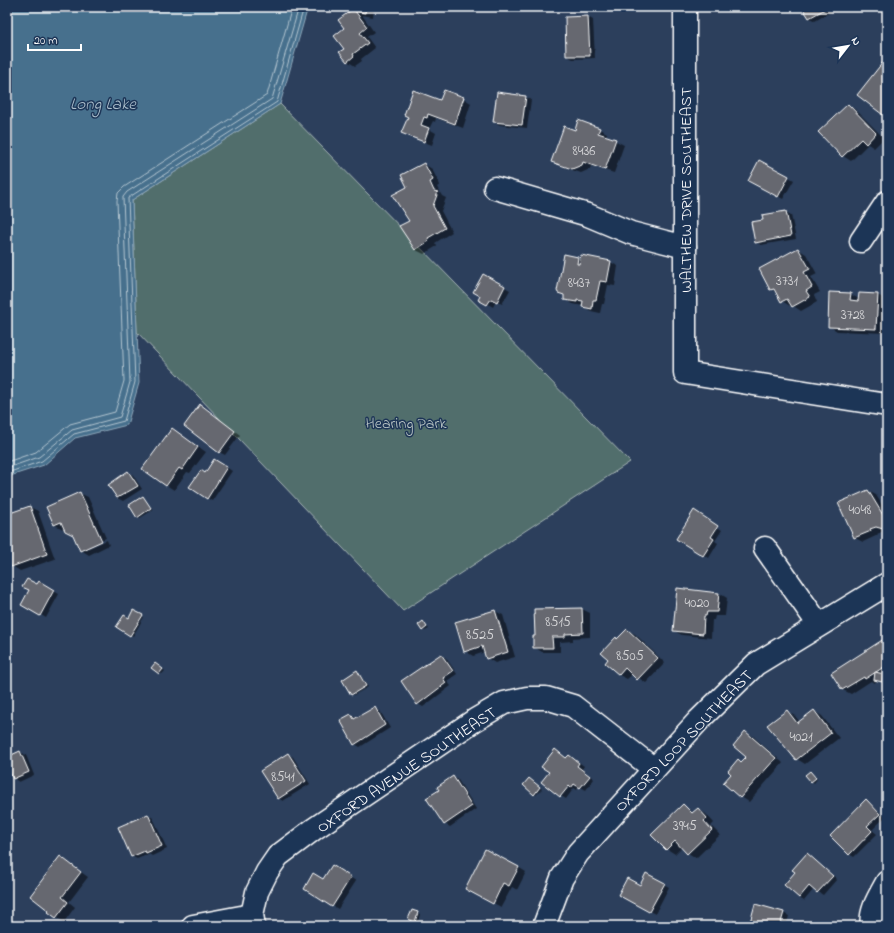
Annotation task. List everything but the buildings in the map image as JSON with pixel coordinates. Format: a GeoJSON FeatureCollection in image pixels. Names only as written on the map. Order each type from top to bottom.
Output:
{"type":"FeatureCollection","features":[{"type":"Feature","properties":{"kind":"street","name":"WALTHEW DRIVE SOUTHEAST"},"geometry":{"type":"LineString","coordinates":[[685,7],[685,373],[887,405]]}},
{"type":"Feature","properties":{"kind":"street"},"geometry":{"type":"LineString","coordinates":[[495,188],[588,215],[632,233],[685,247]]}},
{"type":"Feature","properties":{"kind":"street"},"geometry":{"type":"LineString","coordinates":[[861,241],[887,202]]}},
{"type":"Feature","properties":{"kind":"street"},"geometry":{"type":"LineString","coordinates":[[765,548],[819,625]]}},
{"type":"Feature","properties":{"kind":"street","name":"OXFORD LOOP SOUTHEAST"},"geometry":{"type":"LineString","coordinates":[[544,926],[562,878],[578,853],[699,720],[756,664],[887,584]]}},
{"type":"Feature","properties":{"kind":"street","name":"OXFORD AVENUE SOUTHEAST"},"geometry":{"type":"LineString","coordinates":[[193,926],[253,920],[257,892],[267,872],[278,856],[314,829],[462,729],[504,703],[527,698],[546,698],[573,706],[654,769]]}},
{"type":"Feature","properties":{"kind":"street"},"geometry":{"type":"LineString","coordinates":[[872,926],[871,922],[876,902],[887,882]]}},
{"type":"Feature","properties":{"kind":"green space","name":"Hearing Park"},"geometry":{"type":"Polygon","coordinates":[[[280,104],[630,462],[403,611],[137,332],[132,200],[280,104]]]}},
{"type":"Feature","properties":{"kind":"water","name":"Long Lake"},"geometry":{"type":"Polygon","coordinates":[[[7,7],[308,7],[280,104],[132,200],[139,383],[127,425],[75,438],[44,465],[7,477],[7,7]]]}}]}
